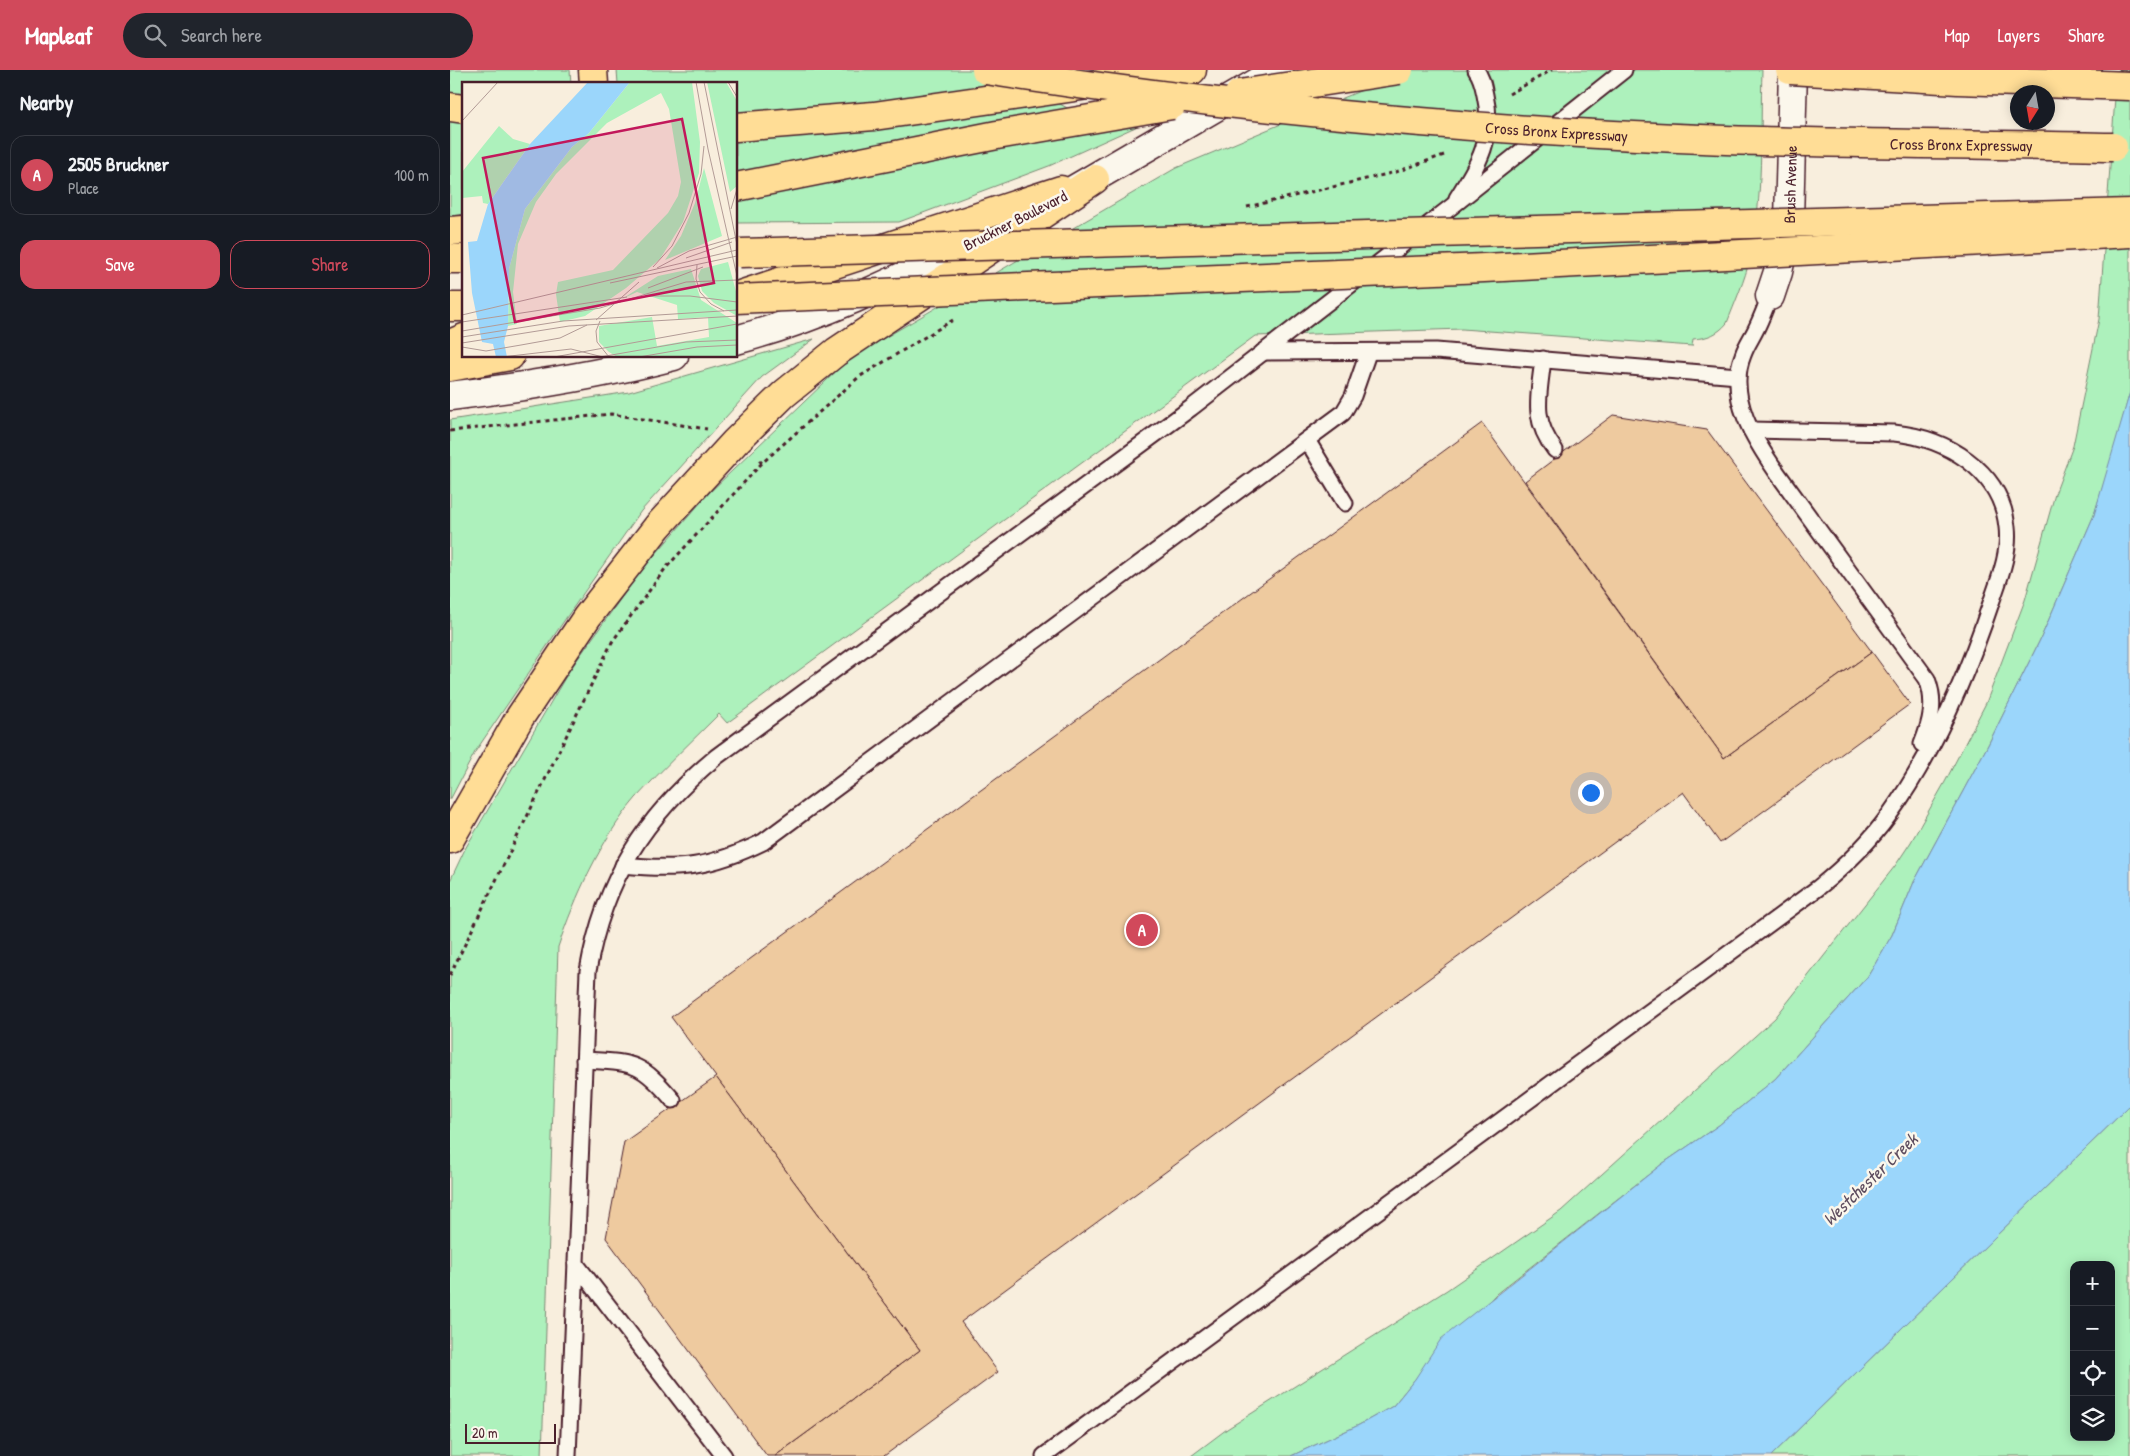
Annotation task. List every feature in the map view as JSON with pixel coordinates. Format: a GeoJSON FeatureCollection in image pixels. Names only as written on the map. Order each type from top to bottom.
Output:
{"type":"FeatureCollection","features":[{"type":"Feature","properties":{"kind":"highway","name":"Cross Bronx Expressway"},"geometry":{"type":"LineString","coordinates":[[986,70],[1079,84],[1421,122],[1726,140],[2130,147]]}},
{"type":"Feature","properties":{"kind":"highway"},"geometry":{"type":"LineString","coordinates":[[738,127],[874,116],[1192,70]]}},
{"type":"Feature","properties":{"kind":"highway"},"geometry":{"type":"LineString","coordinates":[[738,187],[1080,120],[1399,70]]}},
{"type":"Feature","properties":{"kind":"highway"},"geometry":{"type":"LineString","coordinates":[[1791,70],[1958,80],[2130,86]]}},
{"type":"Feature","properties":{"kind":"highway"},"geometry":{"type":"LineString","coordinates":[[738,296],[1095,178]]}},
{"type":"Feature","properties":{"kind":"highway"},"geometry":{"type":"LineString","coordinates":[[450,839],[520,717],[587,617],[658,526],[735,442],[784,394],[836,352],[1095,178]]}},
{"type":"Feature","properties":{"kind":"highway"},"geometry":{"type":"LineString","coordinates":[[738,253],[2130,213]]}},
{"type":"Feature","properties":{"kind":"highway"},"geometry":{"type":"LineString","coordinates":[[738,297],[1484,268],[2130,233]]}},
{"type":"Feature","properties":{"kind":"highway"},"geometry":{"type":"LineString","coordinates":[[450,344],[462,339]]}},
{"type":"Feature","properties":{"kind":"highway"},"geometry":{"type":"LineString","coordinates":[[450,367],[499,358]]}},
{"type":"Feature","properties":{"kind":"main road","name":"Bruckner Boulevard"},"geometry":{"type":"LineString","coordinates":[[738,339],[793,323],[884,286],[1095,178],[1279,70]]}},
{"type":"Feature","properties":{"kind":"main road","name":"Brush Avenue"},"geometry":{"type":"LineString","coordinates":[[1770,296],[1778,272],[1789,220],[1791,70]]}},
{"type":"Feature","properties":{"kind":"main road"},"geometry":{"type":"LineString","coordinates":[[450,396],[605,372],[665,358]]}},
{"type":"Feature","properties":{"kind":"lane"},"geometry":{"type":"LineString","coordinates":[[1451,207],[1479,162],[1487,138],[1489,112],[1481,76],[1476,70]]}},
{"type":"Feature","properties":{"kind":"lane"},"geometry":{"type":"LineString","coordinates":[[568,1456],[586,992],[592,950],[604,908],[623,865],[667,802],[716,757],[1191,408],[1451,207],[1624,70]]}},
{"type":"Feature","properties":{"kind":"lane"},"geometry":{"type":"LineString","coordinates":[[1036,1456],[1810,888],[1855,847],[1881,814],[1912,765],[1923,742],[1932,713],[1931,689],[1921,668],[1778,474],[1751,430],[1739,394],[1738,376],[1743,354],[1761,319],[1770,296]]}},
{"type":"Feature","properties":{"kind":"lane"},"geometry":{"type":"LineString","coordinates":[[1263,352],[1368,353],[1436,351],[1738,376]]}},
{"type":"Feature","properties":{"kind":"lane"},"geometry":{"type":"LineString","coordinates":[[623,865],[660,869],[703,865],[724,859],[764,842],[1343,413],[1352,396],[1368,353]]}},
{"type":"Feature","properties":{"kind":"lane"},"geometry":{"type":"LineString","coordinates":[[1543,360],[1538,416],[1546,439],[1555,450]]}},
{"type":"Feature","properties":{"kind":"lane"},"geometry":{"type":"LineString","coordinates":[[1044,1456],[1818,888],[1864,847],[1890,815],[1925,756],[1974,650],[2002,571],[2007,548],[2007,527],[1998,500],[1982,472],[1950,449],[1930,440],[1894,433],[1751,430]]}},
{"type":"Feature","properties":{"kind":"lane"},"geometry":{"type":"LineString","coordinates":[[1307,440],[1345,503]]}},
{"type":"Feature","properties":{"kind":"lane"},"geometry":{"type":"LineString","coordinates":[[584,1060],[620,1062],[635,1066],[652,1076],[673,1100]]}},
{"type":"Feature","properties":{"kind":"lane"},"geometry":{"type":"LineString","coordinates":[[576,1264],[724,1456]]}},
{"type":"Feature","properties":{"kind":"path"},"geometry":{"type":"LineString","coordinates":[[450,431],[610,414],[711,430]]}},
{"type":"Feature","properties":{"kind":"path"},"geometry":{"type":"LineString","coordinates":[[450,975],[612,642],[665,569],[762,463]]}},
{"type":"Feature","properties":{"kind":"green space"},"geometry":{"type":"Polygon","coordinates":[[[450,70],[570,70],[571,82],[462,82],[462,214],[450,216],[450,70]]]}},
{"type":"Feature","properties":{"kind":"green space"},"geometry":{"type":"Polygon","coordinates":[[[617,70],[997,70],[1095,123],[1222,88],[1049,166],[899,222],[738,223],[738,82],[618,82],[617,70]]]}},
{"type":"Feature","properties":{"kind":"green space"},"geometry":{"type":"Polygon","coordinates":[[[1410,70],[1762,70],[1758,212],[1750,258],[1740,291],[1727,323],[1712,335],[1693,339],[1692,346],[1462,329],[1255,336],[727,723],[719,714],[656,777],[623,814],[590,869],[572,908],[558,947],[542,1456],[450,1456],[450,881],[465,849],[569,671],[639,573],[709,493],[850,358],[1176,168],[1410,70]]]}},
{"type":"Feature","properties":{"kind":"green space"},"geometry":{"type":"Polygon","coordinates":[[[2117,70],[2130,70],[2130,392],[2094,515],[2040,640],[1988,745],[1914,882],[1892,935],[1868,976],[1775,1079],[1719,1125],[1662,1164],[1496,1294],[1415,1379],[1393,1406],[1359,1425],[1291,1456],[1191,1456],[1227,1429],[1447,1290],[1561,1211],[1775,1018],[1895,866],[1945,782],[1986,703],[2025,600],[2055,494],[2073,446],[2099,319],[2117,70]]]}},
{"type":"Feature","properties":{"kind":"green space"},"geometry":{"type":"Polygon","coordinates":[[[814,339],[762,377],[641,511],[475,752],[450,800],[450,420],[629,392],[814,339]]]}},
{"type":"Feature","properties":{"kind":"green space"},"geometry":{"type":"Polygon","coordinates":[[[2130,1105],[2130,1456],[1771,1456],[2130,1105]]]}},
{"type":"Feature","properties":{"kind":"water","name":"Westchester Creek"},"geometry":{"type":"Polygon","coordinates":[[[2130,392],[2130,1105],[1771,1456],[1291,1456],[1359,1425],[1393,1406],[1415,1379],[1441,1339],[1662,1164],[1719,1125],[1775,1079],[1868,976],[1892,935],[1914,882],[1988,745],[2040,640],[2094,515],[2130,392]]]}},
{"type":"Feature","properties":{"kind":"building"},"geometry":{"type":"Polygon","coordinates":[[[1613,415],[1707,430],[1872,652],[1724,758],[1525,481],[1613,415]]]}},
{"type":"Feature","properties":{"kind":"building"},"geometry":{"type":"Polygon","coordinates":[[[1482,423],[1724,758],[1872,652],[1910,704],[1720,843],[1683,792],[961,1322],[998,1372],[884,1456],[775,1456],[920,1350],[671,1017],[1482,423]]]}},
{"type":"Feature","properties":{"kind":"building"},"geometry":{"type":"Polygon","coordinates":[[[716,1077],[920,1350],[775,1456],[767,1456],[606,1238],[624,1142],[716,1077]]]}},
{"type":"Feature","properties":{"kind":"place","name":"2505 Bruckner"},"geometry":{"type":"Point","coordinates":[1142,930]}}]}
